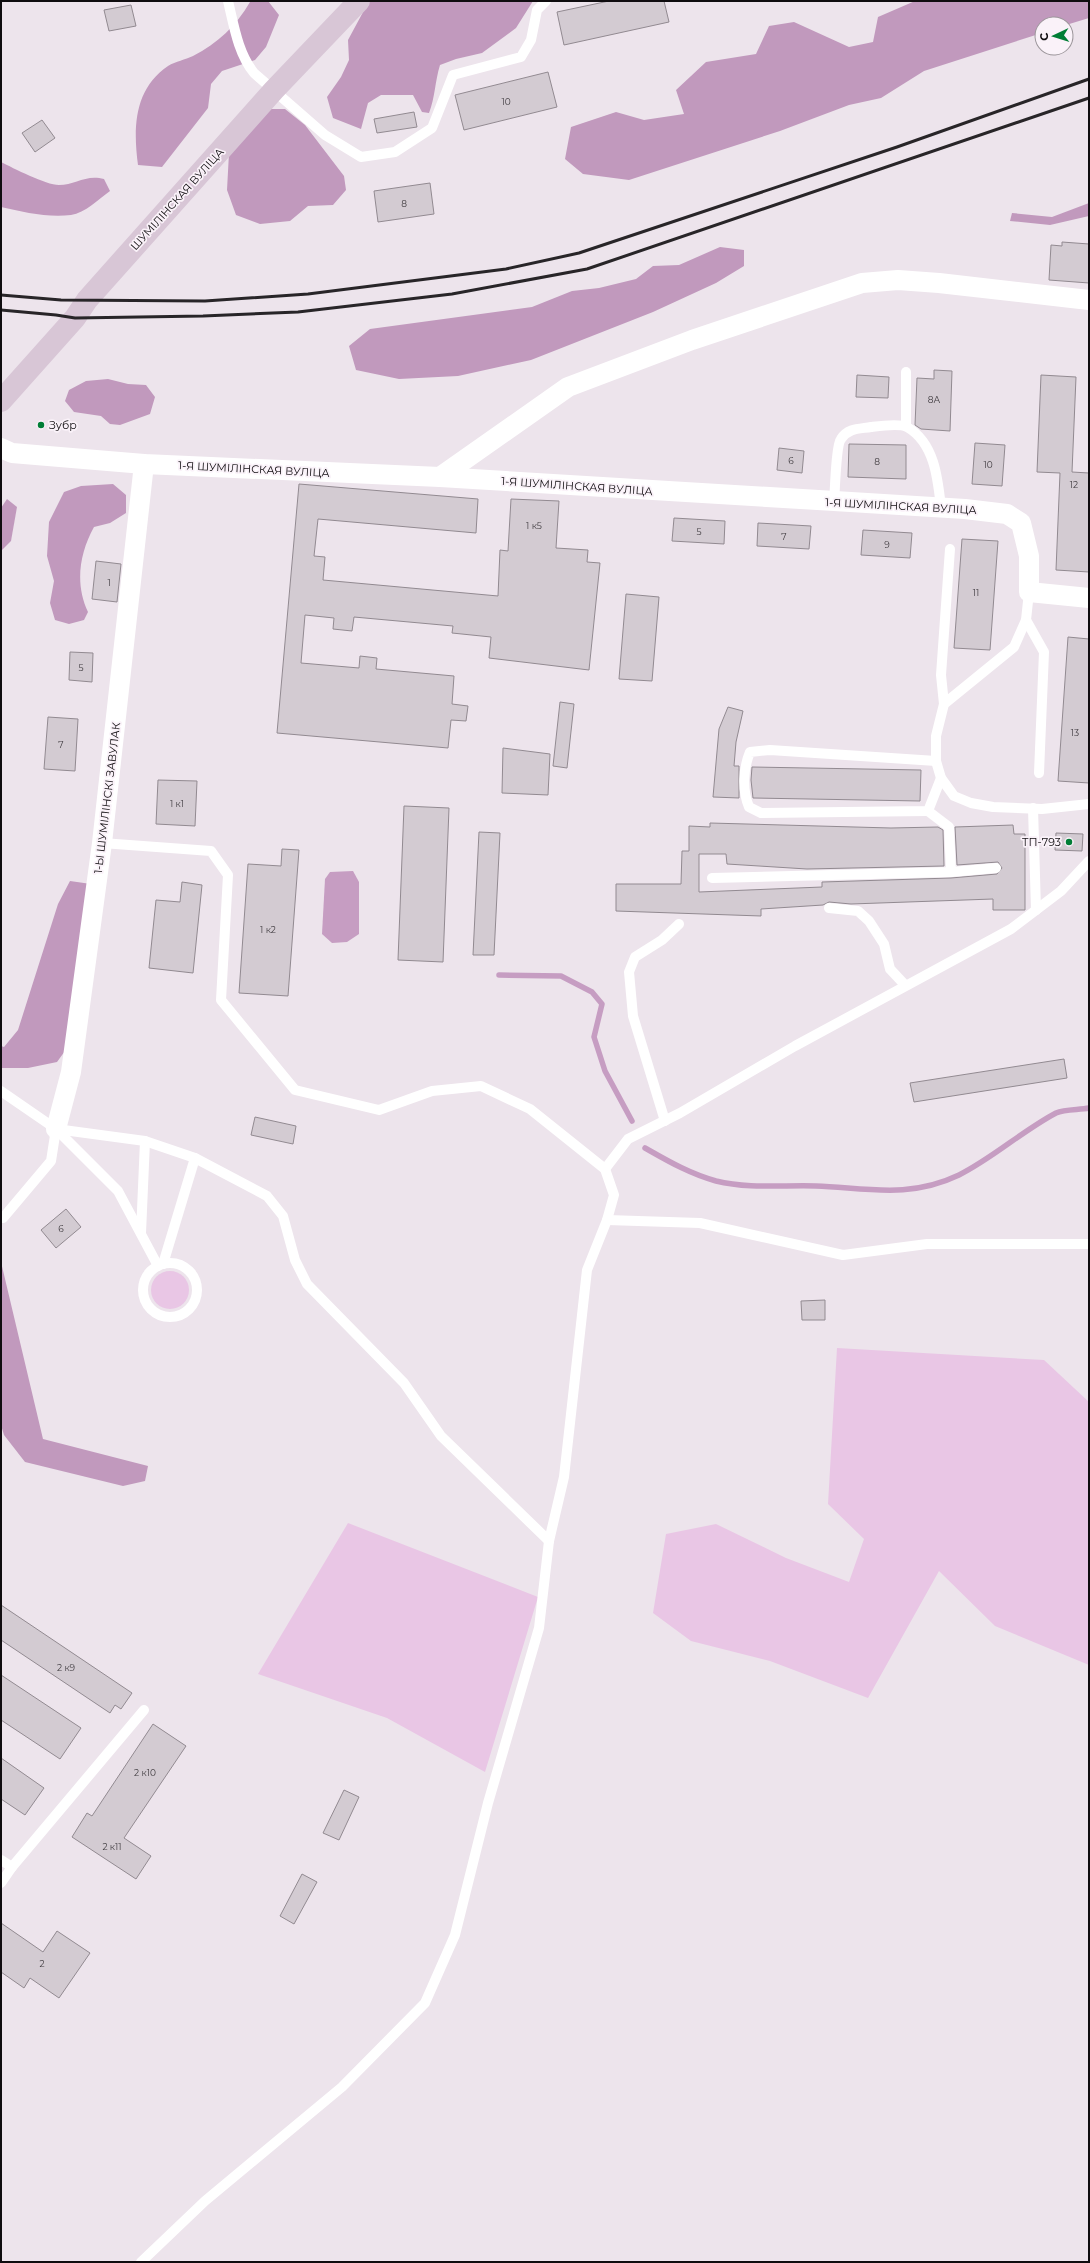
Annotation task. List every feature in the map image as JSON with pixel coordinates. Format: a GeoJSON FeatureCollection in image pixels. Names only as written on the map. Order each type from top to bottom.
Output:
{"type":"FeatureCollection","features":[{"type":"Feature","properties":{"kind":"main road","name":"ШУМІЛІНСКАЯ ВУЛІЦА"},"geometry":{"type":"LineString","coordinates":[[1,401],[75,318],[87,300],[274,90],[359,1]]}},
{"type":"Feature","properties":{"kind":"street"},"geometry":{"type":"LineString","coordinates":[[440,477],[568,387],[692,340],[862,283],[898,280],[939,283],[1089,300]]}},
{"type":"Feature","properties":{"kind":"street","name":"1-Я ШУМІЛІНСКАЯ ВУЛІЦА"},"geometry":{"type":"LineString","coordinates":[[1,448],[12,453],[144,464],[440,477],[941,508],[1006,514],[1021,523],[1029,556],[1029,592]]}},
{"type":"Feature","properties":{"kind":"street","name":"1-Ы ШУМІЛІНСКІ ЗАВУЛАК"},"geometry":{"type":"LineString","coordinates":[[56,1129],[71,1072],[102,843],[144,464]]}},
{"type":"Feature","properties":{"kind":"street"},"geometry":{"type":"LineString","coordinates":[[1029,592],[1089,598]]}},
{"type":"Feature","properties":{"kind":"lane"},"geometry":{"type":"LineString","coordinates":[[228,1],[236,33],[246,63],[254,73],[325,135],[361,157],[395,152],[432,128],[453,75],[521,57],[531,40],[537,10],[546,1]]}},
{"type":"Feature","properties":{"kind":"lane"},"geometry":{"type":"LineString","coordinates":[[906,372],[906,426]]}},
{"type":"Feature","properties":{"kind":"lane"},"geometry":{"type":"LineString","coordinates":[[834,502],[839,440],[847,431],[879,426],[906,426],[920,439],[930,453],[937,475],[941,508]]}},
{"type":"Feature","properties":{"kind":"lane"},"geometry":{"type":"LineString","coordinates":[[950,549],[941,675],[944,704],[936,736],[936,760],[941,778],[954,796],[971,803],[993,807],[1033,808],[1089,804]]}},
{"type":"Feature","properties":{"kind":"lane"},"geometry":{"type":"LineString","coordinates":[[944,704],[1014,647],[1026,620],[1029,592]]}},
{"type":"Feature","properties":{"kind":"lane"},"geometry":{"type":"LineString","coordinates":[[1026,620],[1044,652],[1039,773]]}},
{"type":"Feature","properties":{"kind":"lane"},"geometry":{"type":"LineString","coordinates":[[936,760],[770,750],[750,752],[746,761],[744,793],[749,807],[761,813],[928,811],[949,827],[951,872]]}},
{"type":"Feature","properties":{"kind":"lane"},"geometry":{"type":"LineString","coordinates":[[928,811],[941,778]]}},
{"type":"Feature","properties":{"kind":"lane"},"geometry":{"type":"LineString","coordinates":[[1033,808],[1036,910]]}},
{"type":"Feature","properties":{"kind":"lane"},"geometry":{"type":"LineString","coordinates":[[102,843],[211,851],[228,875],[221,1000],[295,1090],[379,1110],[432,1091],[481,1086],[530,1109],[605,1169],[614,1195],[607,1220],[587,1270],[564,1477],[549,1541],[539,1628],[488,1803],[455,1935],[425,2003],[342,2087],[205,2201],[141,2262]]}},
{"type":"Feature","properties":{"kind":"lane"},"geometry":{"type":"LineString","coordinates":[[605,1169],[628,1139],[665,1121],[905,985],[1011,929],[1062,891],[1089,861]]}},
{"type":"Feature","properties":{"kind":"lane"},"geometry":{"type":"LineString","coordinates":[[712,878],[951,872],[996,868]]}},
{"type":"Feature","properties":{"kind":"lane"},"geometry":{"type":"LineString","coordinates":[[829,908],[858,911],[870,922],[884,944],[890,969],[905,985]]}},
{"type":"Feature","properties":{"kind":"lane"},"geometry":{"type":"LineString","coordinates":[[665,1121],[633,1016],[629,972],[635,957],[662,940],[678,924]]}},
{"type":"Feature","properties":{"kind":"lane"},"geometry":{"type":"LineString","coordinates":[[1,1091],[56,1129],[118,1192],[160,1265]]}},
{"type":"Feature","properties":{"kind":"lane"},"geometry":{"type":"LineString","coordinates":[[56,1129],[145,1141],[194,1158],[267,1196],[283,1216],[295,1260],[307,1284],[404,1383],[442,1436],[549,1541]]}},
{"type":"Feature","properties":{"kind":"lane"},"geometry":{"type":"LineString","coordinates":[[2,1218],[51,1161],[56,1129]]}},
{"type":"Feature","properties":{"kind":"lane"},"geometry":{"type":"LineString","coordinates":[[141,1234],[145,1141]]}},
{"type":"Feature","properties":{"kind":"lane"},"geometry":{"type":"LineString","coordinates":[[160,1265],[173,1263],[184,1267],[192,1274],[196,1283],[197,1294],[193,1304],[186,1312],[176,1317],[166,1318],[156,1314],[148,1307],[143,1297],[142,1287],[146,1277],[160,1265],[194,1158]]}},
{"type":"Feature","properties":{"kind":"lane"},"geometry":{"type":"LineString","coordinates":[[607,1220],[700,1223],[843,1254],[928,1244],[1089,1244]]}},
{"type":"Feature","properties":{"kind":"lane"},"geometry":{"type":"LineString","coordinates":[[1,1883],[12,1867],[144,1710]]}},
{"type":"Feature","properties":{"kind":"lane"},"geometry":{"type":"LineString","coordinates":[[1,1860],[12,1867]]}},
{"type":"Feature","properties":{"kind":"shaded area"},"geometry":{"type":"Polygon","coordinates":[[[268,1],[279,15],[266,47],[255,60],[222,71],[211,84],[208,108],[162,167],[138,165],[136,151],[136,123],[138,110],[148,86],[157,75],[168,66],[193,56],[218,40],[239,19],[250,2],[268,1]]]}},
{"type":"Feature","properties":{"kind":"shaded area"},"geometry":{"type":"Polygon","coordinates":[[[369,1],[533,1],[516,28],[482,53],[456,59],[440,65],[433,101],[429,113],[422,112],[413,95],[381,95],[368,103],[361,129],[333,118],[327,97],[341,77],[349,60],[348,40],[369,1]]]}},
{"type":"Feature","properties":{"kind":"shaded area"},"geometry":{"type":"Polygon","coordinates":[[[915,1],[1089,1],[1089,18],[1074,23],[1074,16],[1034,16],[1034,36],[924,71],[881,98],[849,105],[780,131],[629,180],[583,174],[565,159],[571,127],[616,112],[644,120],[684,114],[676,90],[706,62],[756,54],[769,26],[794,22],[849,47],[873,42],[878,17],[915,1]]]}},
{"type":"Feature","properties":{"kind":"shaded area"},"geometry":{"type":"Polygon","coordinates":[[[266,109],[285,109],[305,125],[344,176],[346,190],[333,205],[308,206],[290,221],[260,224],[236,215],[227,190],[229,153],[266,109]]]}},
{"type":"Feature","properties":{"kind":"shaded area"},"geometry":{"type":"Polygon","coordinates":[[[1,162],[30,176],[59,185],[65,185],[92,178],[104,179],[110,191],[87,209],[71,215],[53,216],[27,213],[1,207],[1,162]]]}},
{"type":"Feature","properties":{"kind":"shaded area"},"geometry":{"type":"Polygon","coordinates":[[[1089,203],[1089,216],[1050,225],[1010,221],[1012,213],[1052,217],[1089,203]]]}},
{"type":"Feature","properties":{"kind":"shaded area"},"geometry":{"type":"Polygon","coordinates":[[[720,247],[744,250],[744,266],[716,283],[653,312],[531,360],[458,376],[399,379],[356,370],[349,346],[370,329],[532,307],[572,291],[599,288],[636,279],[653,266],[679,265],[720,247]]]}},
{"type":"Feature","properties":{"kind":"shaded area"},"geometry":{"type":"Polygon","coordinates":[[[108,379],[128,384],[146,385],[155,397],[150,414],[120,425],[110,424],[101,416],[74,412],[65,401],[69,390],[86,381],[108,379]]]}},
{"type":"Feature","properties":{"kind":"shaded area"},"geometry":{"type":"Polygon","coordinates":[[[113,484],[126,495],[126,513],[110,523],[94,527],[89,537],[80,570],[81,591],[88,612],[84,620],[69,624],[55,620],[50,603],[54,581],[47,556],[49,522],[64,492],[81,486],[113,484]]]}},
{"type":"Feature","properties":{"kind":"shaded area"},"geometry":{"type":"Polygon","coordinates":[[[7,499],[17,507],[11,541],[1,551],[1,508],[7,499]]]}},
{"type":"Feature","properties":{"kind":"shaded area"},"geometry":{"type":"Polygon","coordinates":[[[353,871],[359,882],[359,934],[347,942],[332,943],[322,934],[325,879],[330,872],[353,871]]]}},
{"type":"Feature","properties":{"kind":"shaded area"},"geometry":{"type":"Polygon","coordinates":[[[70,881],[91,884],[70,1044],[57,1062],[28,1068],[1,1068],[1,1046],[4,1047],[18,1030],[58,904],[70,881]]]}},
{"type":"Feature","properties":{"kind":"shaded area"},"geometry":{"type":"Polygon","coordinates":[[[1,1262],[43,1439],[148,1466],[145,1481],[123,1486],[25,1462],[4,1435],[1,1425],[1,1262]]]}},
{"type":"Feature","properties":{"kind":"shaded area"},"geometry":{"type":"Polygon","coordinates":[[[170,1271],[180,1274],[186,1280],[189,1290],[186,1300],[180,1306],[170,1309],[160,1306],[154,1300],[151,1290],[154,1280],[160,1274],[170,1271]]]}},
{"type":"Feature","properties":{"kind":"shaded area"},"geometry":{"type":"Polygon","coordinates":[[[837,1348],[1044,1360],[1089,1402],[1089,1665],[995,1626],[939,1571],[868,1698],[770,1661],[691,1641],[653,1613],[666,1534],[716,1524],[786,1558],[849,1582],[864,1539],[828,1504],[837,1348]]]}},
{"type":"Feature","properties":{"kind":"shaded area"},"geometry":{"type":"Polygon","coordinates":[[[348,1523],[538,1597],[485,1772],[387,1718],[258,1674],[348,1523]]]}},
{"type":"Feature","properties":{"kind":"building"},"geometry":{"type":"Polygon","coordinates":[[[609,1],[664,1],[669,22],[564,45],[557,12],[609,1]]]}},
{"type":"Feature","properties":{"kind":"building"},"geometry":{"type":"Polygon","coordinates":[[[131,5],[136,26],[109,31],[104,10],[131,5]]]}},
{"type":"Feature","properties":{"kind":"building"},"geometry":{"type":"Polygon","coordinates":[[[548,72],[557,107],[464,130],[455,95],[548,72]]]}},
{"type":"Feature","properties":{"kind":"building"},"geometry":{"type":"Polygon","coordinates":[[[414,112],[417,127],[377,133],[374,119],[414,112]]]}},
{"type":"Feature","properties":{"kind":"building"},"geometry":{"type":"Polygon","coordinates":[[[42,120],[55,138],[35,152],[22,133],[42,120]]]}},
{"type":"Feature","properties":{"kind":"building"},"geometry":{"type":"Polygon","coordinates":[[[430,183],[434,214],[378,222],[374,191],[430,183]]]}},
{"type":"Feature","properties":{"kind":"building"},"geometry":{"type":"Polygon","coordinates":[[[1062,242],[1089,244],[1089,283],[1049,280],[1051,245],[1062,246],[1062,242]]]}},
{"type":"Feature","properties":{"kind":"building"},"geometry":{"type":"Polygon","coordinates":[[[934,370],[952,371],[950,431],[921,429],[915,425],[917,378],[934,379],[934,370]]]}},
{"type":"Feature","properties":{"kind":"building"},"geometry":{"type":"Polygon","coordinates":[[[857,375],[889,377],[888,398],[856,397],[857,375]]]}},
{"type":"Feature","properties":{"kind":"building"},"geometry":{"type":"Polygon","coordinates":[[[1041,375],[1076,377],[1072,472],[1089,473],[1089,572],[1056,570],[1060,473],[1037,472],[1041,375]]]}},
{"type":"Feature","properties":{"kind":"building"},"geometry":{"type":"Polygon","coordinates":[[[975,443],[1005,445],[1002,486],[972,484],[975,443]]]}},
{"type":"Feature","properties":{"kind":"building"},"geometry":{"type":"Polygon","coordinates":[[[849,444],[906,445],[906,479],[848,477],[849,444]]]}},
{"type":"Feature","properties":{"kind":"building"},"geometry":{"type":"Polygon","coordinates":[[[779,448],[804,451],[802,473],[777,470],[779,448]]]}},
{"type":"Feature","properties":{"kind":"building"},"geometry":{"type":"Polygon","coordinates":[[[299,484],[478,499],[476,533],[318,519],[314,556],[325,557],[323,580],[498,596],[500,550],[508,551],[511,499],[559,501],[556,548],[588,550],[587,562],[600,563],[589,670],[489,658],[491,637],[452,633],[453,626],[354,617],[352,631],[333,629],[334,618],[305,615],[301,663],[359,668],[360,656],[377,658],[376,669],[454,676],[452,704],[468,706],[466,721],[451,720],[448,748],[277,733],[299,484]]]}},
{"type":"Feature","properties":{"kind":"building"},"geometry":{"type":"Polygon","coordinates":[[[674,518],[725,521],[724,544],[672,541],[674,518]]]}},
{"type":"Feature","properties":{"kind":"building"},"geometry":{"type":"Polygon","coordinates":[[[758,523],[811,526],[809,549],[757,546],[758,523]]]}},
{"type":"Feature","properties":{"kind":"building"},"geometry":{"type":"Polygon","coordinates":[[[863,530],[912,533],[910,558],[861,555],[863,530]]]}},
{"type":"Feature","properties":{"kind":"building"},"geometry":{"type":"Polygon","coordinates":[[[962,539],[998,541],[990,650],[954,648],[962,539]]]}},
{"type":"Feature","properties":{"kind":"building"},"geometry":{"type":"Polygon","coordinates":[[[96,561],[121,564],[117,602],[92,599],[96,561]]]}},
{"type":"Feature","properties":{"kind":"building"},"geometry":{"type":"Polygon","coordinates":[[[626,594],[659,597],[652,681],[619,679],[626,594]]]}},
{"type":"Feature","properties":{"kind":"building"},"geometry":{"type":"Polygon","coordinates":[[[1068,637],[1089,639],[1089,783],[1058,781],[1068,637]]]}},
{"type":"Feature","properties":{"kind":"building"},"geometry":{"type":"Polygon","coordinates":[[[70,652],[93,653],[92,682],[69,680],[70,652]]]}},
{"type":"Feature","properties":{"kind":"building"},"geometry":{"type":"Polygon","coordinates":[[[560,702],[574,704],[567,768],[553,766],[560,702]]]}},
{"type":"Feature","properties":{"kind":"building"},"geometry":{"type":"Polygon","coordinates":[[[728,707],[743,711],[736,742],[734,766],[739,766],[739,798],[713,797],[719,729],[728,707]]]}},
{"type":"Feature","properties":{"kind":"building"},"geometry":{"type":"Polygon","coordinates":[[[48,717],[78,719],[75,771],[44,769],[48,717]]]}},
{"type":"Feature","properties":{"kind":"building"},"geometry":{"type":"Polygon","coordinates":[[[503,748],[550,754],[548,795],[502,793],[503,748]]]}},
{"type":"Feature","properties":{"kind":"building"},"geometry":{"type":"Polygon","coordinates":[[[752,767],[921,770],[920,801],[753,798],[751,780],[752,767]]]}},
{"type":"Feature","properties":{"kind":"building"},"geometry":{"type":"Polygon","coordinates":[[[158,780],[197,781],[195,826],[156,824],[158,780]]]}},
{"type":"Feature","properties":{"kind":"building"},"geometry":{"type":"Polygon","coordinates":[[[404,806],[449,808],[443,962],[398,960],[404,806]]]}},
{"type":"Feature","properties":{"kind":"building"},"geometry":{"type":"Polygon","coordinates":[[[710,823],[891,828],[938,827],[943,830],[944,866],[807,869],[727,864],[726,854],[699,854],[699,892],[822,887],[822,882],[951,878],[997,874],[1002,868],[998,862],[957,865],[955,827],[1013,825],[1014,834],[1025,834],[1025,910],[993,910],[993,899],[851,904],[829,902],[823,905],[761,909],[761,916],[616,911],[616,884],[681,884],[682,851],[689,851],[689,826],[710,827],[710,823]]]}},
{"type":"Feature","properties":{"kind":"building"},"geometry":{"type":"Polygon","coordinates":[[[479,832],[500,833],[494,955],[473,955],[479,832]]]}},
{"type":"Feature","properties":{"kind":"building","name":"ТП-793"},"geometry":{"type":"Polygon","coordinates":[[[1056,833],[1083,834],[1082,851],[1055,850],[1056,833]]]}},
{"type":"Feature","properties":{"kind":"building"},"geometry":{"type":"Polygon","coordinates":[[[282,849],[299,850],[288,996],[239,993],[248,864],[281,866],[282,849]]]}},
{"type":"Feature","properties":{"kind":"building"},"geometry":{"type":"Polygon","coordinates":[[[182,882],[202,885],[193,973],[149,968],[156,900],[180,902],[182,882]]]}},
{"type":"Feature","properties":{"kind":"building"},"geometry":{"type":"Polygon","coordinates":[[[1064,1059],[1067,1078],[914,1102],[910,1083],[1064,1059]]]}},
{"type":"Feature","properties":{"kind":"building"},"geometry":{"type":"Polygon","coordinates":[[[255,1117],[296,1126],[293,1144],[251,1135],[255,1117]]]}},
{"type":"Feature","properties":{"kind":"building"},"geometry":{"type":"Polygon","coordinates":[[[66,1209],[81,1227],[56,1248],[41,1230],[66,1209]]]}},
{"type":"Feature","properties":{"kind":"building"},"geometry":{"type":"Polygon","coordinates":[[[825,1300],[825,1320],[802,1320],[801,1301],[825,1300]]]}},
{"type":"Feature","properties":{"kind":"building"},"geometry":{"type":"Polygon","coordinates":[[[1,1605],[132,1693],[121,1709],[115,1705],[110,1713],[1,1640],[1,1605]]]}},
{"type":"Feature","properties":{"kind":"building"},"geometry":{"type":"Polygon","coordinates":[[[1,1675],[81,1728],[60,1759],[1,1720],[1,1675]]]}},
{"type":"Feature","properties":{"kind":"building"},"geometry":{"type":"Polygon","coordinates":[[[153,1724],[186,1746],[124,1838],[151,1856],[136,1879],[72,1837],[87,1813],[92,1816],[153,1724]]]}},
{"type":"Feature","properties":{"kind":"building"},"geometry":{"type":"Polygon","coordinates":[[[1,1758],[44,1788],[25,1815],[1,1799],[1,1758]]]}},
{"type":"Feature","properties":{"kind":"building"},"geometry":{"type":"Polygon","coordinates":[[[344,1790],[359,1797],[339,1840],[323,1833],[344,1790]]]}},
{"type":"Feature","properties":{"kind":"building"},"geometry":{"type":"Polygon","coordinates":[[[302,1874],[317,1882],[294,1924],[280,1916],[302,1874]]]}},
{"type":"Feature","properties":{"kind":"building"},"geometry":{"type":"Polygon","coordinates":[[[1,1923],[43,1952],[57,1931],[90,1953],[59,1998],[30,1978],[24,1988],[1,1972],[1,1923]]]}},
{"type":"Feature","properties":{"kind":"waterway"},"geometry":{"type":"LineString","coordinates":[[499,975],[561,976],[592,992],[602,1004],[594,1037],[605,1071],[632,1121]]}},
{"type":"Feature","properties":{"kind":"waterway"},"geometry":{"type":"LineString","coordinates":[[645,1148],[688,1171],[706,1178],[728,1183],[753,1186],[816,1186],[870,1190],[905,1190],[923,1187],[959,1175],[984,1161],[1031,1128],[1056,1113],[1089,1108]]}},
{"type":"Feature","properties":{"kind":"railway"},"geometry":{"type":"LineString","coordinates":[[1,295],[61,300],[205,301],[308,294],[506,269],[579,253],[897,147],[1089,79]]}},
{"type":"Feature","properties":{"kind":"railway"},"geometry":{"type":"LineString","coordinates":[[1,310],[75,318],[203,316],[298,312],[452,294],[587,269],[1089,98]]}},
{"type":"Feature","properties":{"kind":"place","name":"Зубр"},"geometry":{"type":"Point","coordinates":[41,425]}},
{"type":"Feature","properties":{"kind":"place","name":"ТП-793"},"geometry":{"type":"Point","coordinates":[1069,842]}}]}
